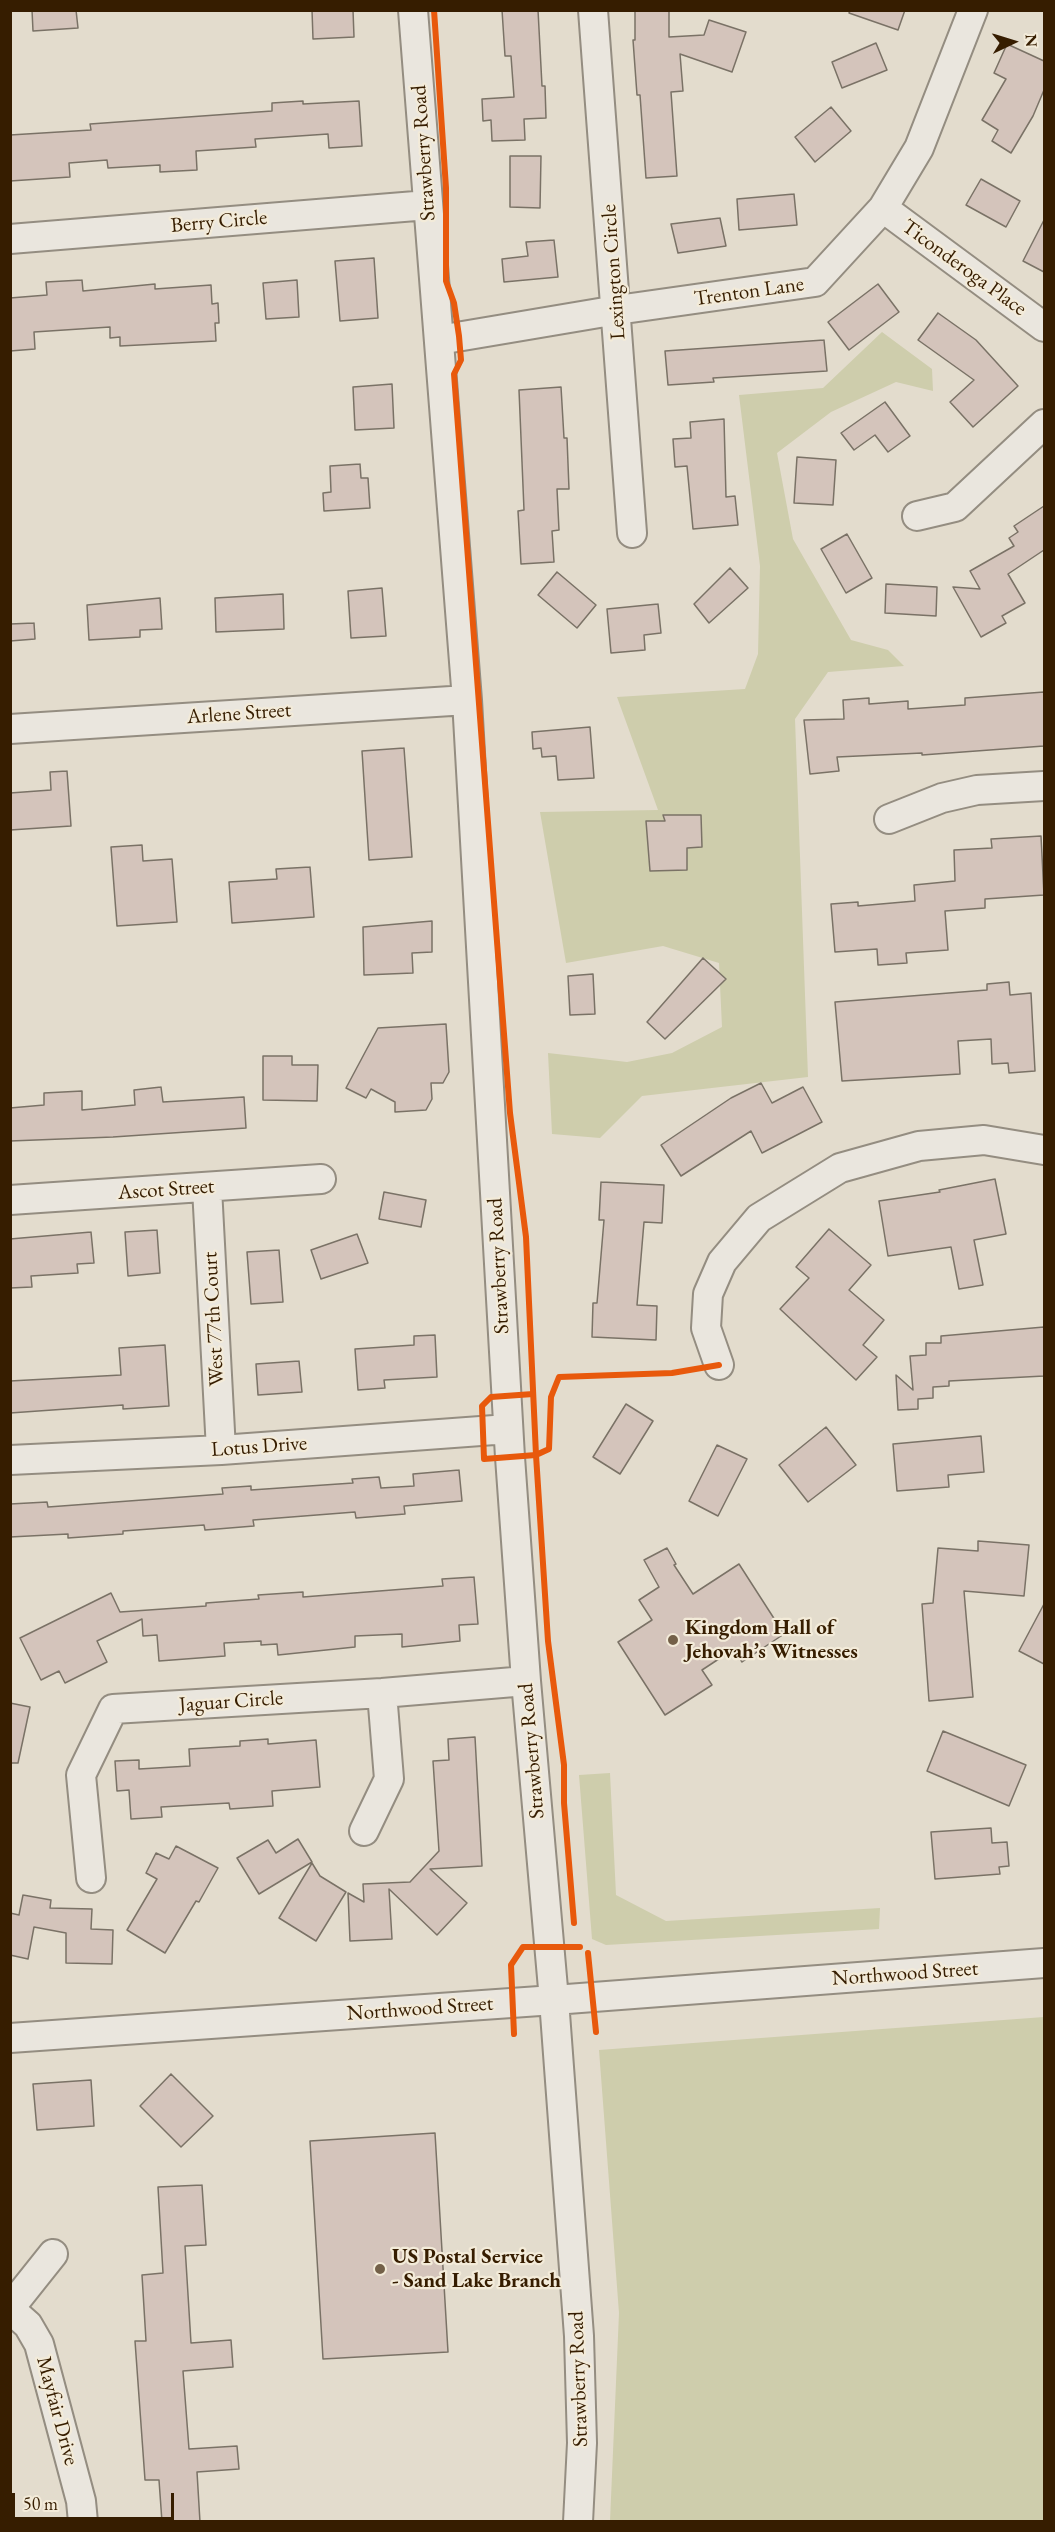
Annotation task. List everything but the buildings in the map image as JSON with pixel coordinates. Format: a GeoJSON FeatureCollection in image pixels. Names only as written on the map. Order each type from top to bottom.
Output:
{"type":"FeatureCollection","features":[{"type":"Feature","properties":{"kind":"street","name":"Strawberry Road"},"geometry":{"type":"LineString","coordinates":[[413,10],[466,700],[508,1429],[579,2336],[582,2444],[578,2522]]}},
{"type":"Feature","properties":{"kind":"street","name":"Lexington Circle"},"geometry":{"type":"LineString","coordinates":[[593,10],[632,533]]}},
{"type":"Feature","properties":{"kind":"street","name":"Trenton Lane"},"geometry":{"type":"LineString","coordinates":[[439,340],[617,310],[815,282],[883,208],[919,148],[973,10]]}},
{"type":"Feature","properties":{"kind":"street","name":"Berry Circle"},"geometry":{"type":"LineString","coordinates":[[10,238],[428,205]]}},
{"type":"Feature","properties":{"kind":"street","name":"Ticonderoga Place"},"geometry":{"type":"LineString","coordinates":[[883,208],[1044,327]]}},
{"type":"Feature","properties":{"kind":"street"},"geometry":{"type":"LineString","coordinates":[[917,516],[955,507],[1044,424]]}},
{"type":"Feature","properties":{"kind":"street","name":"Arlene Street"},"geometry":{"type":"LineString","coordinates":[[10,729],[466,700]]}},
{"type":"Feature","properties":{"kind":"street"},"geometry":{"type":"LineString","coordinates":[[889,819],[942,798],[977,789],[1044,786]]}},
{"type":"Feature","properties":{"kind":"street"},"geometry":{"type":"LineString","coordinates":[[719,1365],[706,1328],[708,1294],[722,1262],[759,1218],[840,1168],[919,1146],[984,1140],[1044,1150]]}},
{"type":"Feature","properties":{"kind":"street","name":"Ascot Street"},"geometry":{"type":"LineString","coordinates":[[10,1200],[321,1179]]}},
{"type":"Feature","properties":{"kind":"street","name":"West 77th Court"},"geometry":{"type":"LineString","coordinates":[[207,1188],[221,1450]]}},
{"type":"Feature","properties":{"kind":"street","name":"Lotus Drive"},"geometry":{"type":"LineString","coordinates":[[10,1460],[221,1450],[508,1429]]}},
{"type":"Feature","properties":{"kind":"street","name":"Jaguar Circle"},"geometry":{"type":"LineString","coordinates":[[91,1878],[81,1775],[112,1709],[382,1693],[526,1681]]}},
{"type":"Feature","properties":{"kind":"street"},"geometry":{"type":"LineString","coordinates":[[364,1831],[389,1779],[382,1693]]}},
{"type":"Feature","properties":{"kind":"street","name":"Northwood Street"},"geometry":{"type":"LineString","coordinates":[[10,2038],[1044,1963]]}},
{"type":"Feature","properties":{"kind":"street"},"geometry":{"type":"LineString","coordinates":[[10,2309],[53,2254]]}},
{"type":"Feature","properties":{"kind":"street","name":"Mayfair Drive"},"geometry":{"type":"LineString","coordinates":[[10,2309],[28,2325],[39,2344],[81,2501],[83,2522]]}},
{"type":"Feature","properties":{"kind":"green space"},"geometry":{"type":"Polygon","coordinates":[[[882,332],[932,369],[933,391],[896,382],[831,412],[777,453],[793,539],[851,640],[888,650],[904,666],[828,672],[795,719],[808,1077],[642,1096],[600,1138],[552,1134],[548,1053],[627,1062],[672,1053],[722,1027],[719,963],[663,946],[566,963],[540,812],[658,810],[617,697],[745,689],[758,654],[760,566],[739,395],[823,388],[882,332]]]}},
{"type":"Feature","properties":{"kind":"green space"},"geometry":{"type":"Polygon","coordinates":[[[610,1773],[616,1895],[666,1921],[880,1908],[879,1929],[606,1945],[592,1939],[579,1775],[610,1773]]]}},
{"type":"Feature","properties":{"kind":"green space"},"geometry":{"type":"Polygon","coordinates":[[[1044,2017],[1044,2521],[610,2521],[619,2313],[599,2050],[1044,2017]]]}},
{"type":"Feature","properties":{"kind":"cycle path"},"geometry":{"type":"LineString","coordinates":[[434,10],[446,188],[446,281],[454,303],[461,360],[454,374],[510,1113],[526,1237],[536,1455],[548,1641],[564,1765],[564,1803],[574,1923]]}},
{"type":"Feature","properties":{"kind":"cycle path"},"geometry":{"type":"LineString","coordinates":[[533,1394],[491,1397],[482,1406],[484,1459],[536,1455],[549,1449],[551,1397],[559,1377],[672,1373],[719,1365]]}},
{"type":"Feature","properties":{"kind":"cycle path"},"geometry":{"type":"LineString","coordinates":[[514,2034],[511,1965],[523,1947],[580,1947]]}},
{"type":"Feature","properties":{"kind":"cycle path"},"geometry":{"type":"LineString","coordinates":[[588,1953],[596,2032]]}},
{"type":"Feature","properties":{"kind":"place","name":"Kingdom Hall of Jehovah’s Witnesses"},"geometry":{"type":"Point","coordinates":[673,1640]}},
{"type":"Feature","properties":{"kind":"place","name":"US Postal Service - Sand Lake Branch"},"geometry":{"type":"Point","coordinates":[380,2269]}}]}
